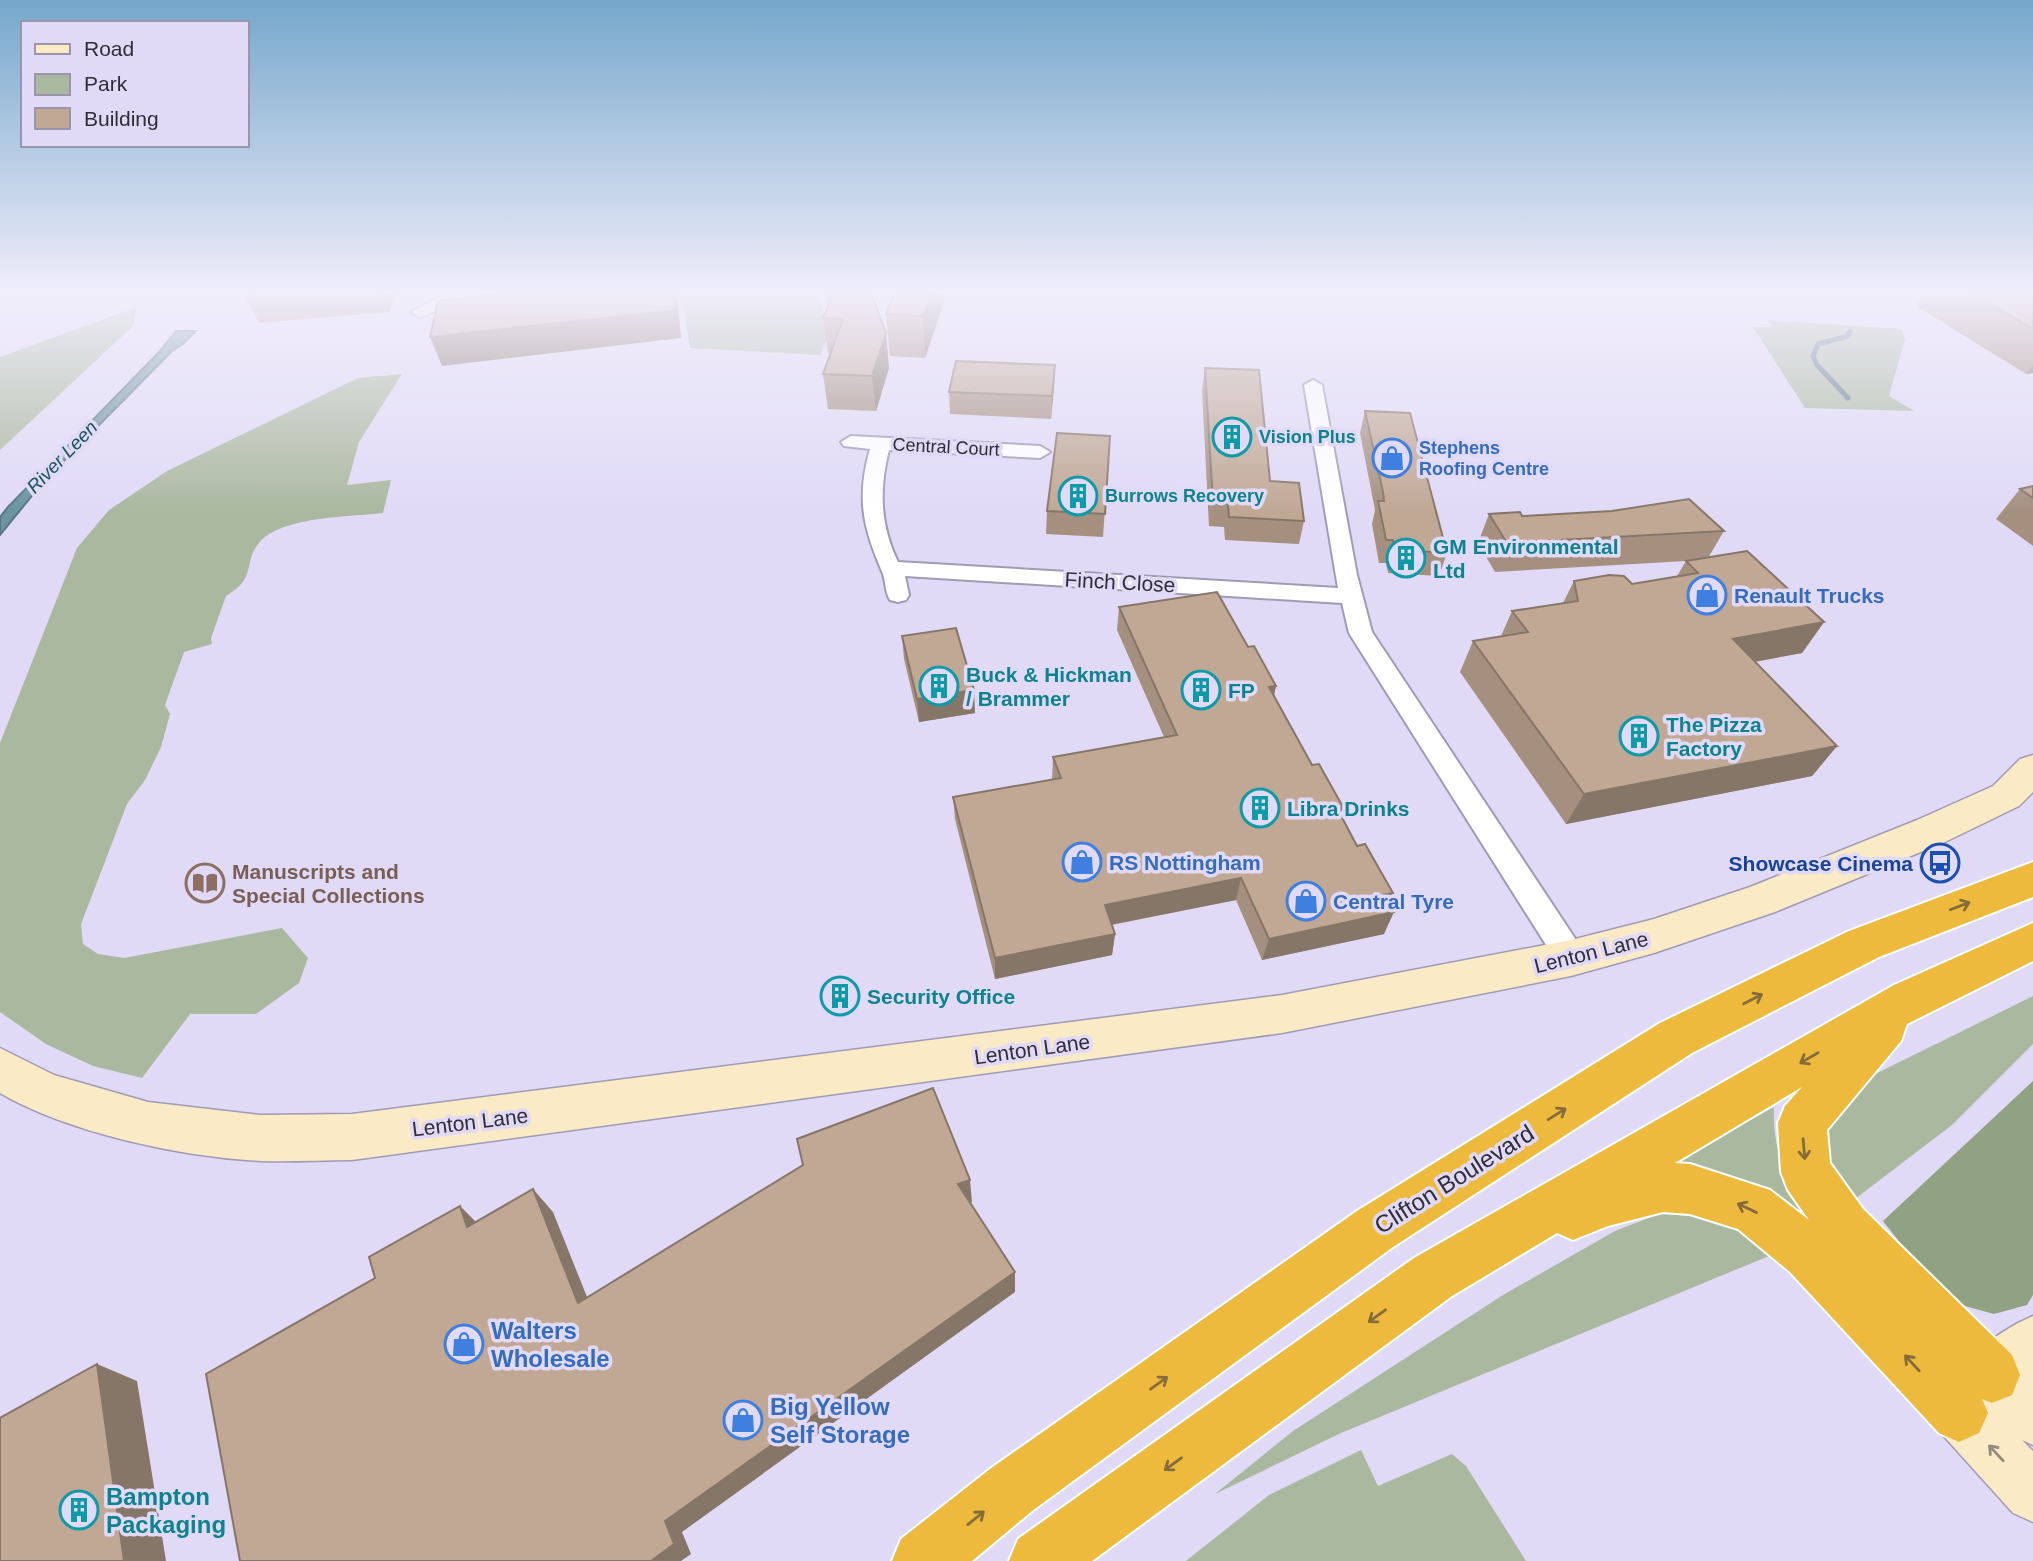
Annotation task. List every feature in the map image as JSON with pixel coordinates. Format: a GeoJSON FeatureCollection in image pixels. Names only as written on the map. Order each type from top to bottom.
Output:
{"type":"FeatureCollection","features":[{"type":"Feature","properties":{"kind":"highway","name":"Clifton Boulevard"},"geometry":{"type":"LineString","coordinates":[[923,1561],[1011,1490],[1375,1229],[1676,1038],[1864,943],[2033,879]]}},
{"type":"Feature","properties":{"kind":"highway"},"geometry":{"type":"LineString","coordinates":[[1040,1561],[1433,1276],[1910,999],[2033,941]]}},
{"type":"Feature","properties":{"kind":"highway"},"geometry":{"type":"LineString","coordinates":[[1910,999],[1829,1088],[1802,1123],[1806,1172],[1845,1227],[1975,1394]]}},
{"type":"Feature","properties":{"kind":"highway"},"geometry":{"type":"LineString","coordinates":[[1466,1256],[1608,1200],[1663,1187],[1716,1195],[1752,1208],[1810,1253],[1975,1394]]}},
{"type":"Feature","properties":{"kind":"street"},"geometry":{"type":"LineString","coordinates":[[1313,385],[1350,596],[1361,633],[1571,958]]}},
{"type":"Feature","properties":{"kind":"street","name":"Central Court"},"geometry":{"type":"LineString","coordinates":[[851,442],[1040,452]]}},
{"type":"Feature","properties":{"kind":"street"},"geometry":{"type":"LineString","coordinates":[[881,443],[872,477],[871,503],[881,546],[898,582],[898,595]]}},
{"type":"Feature","properties":{"kind":"street","name":"Finch Close"},"geometry":{"type":"LineString","coordinates":[[890,568],[1350,596]]}},
{"type":"Feature","properties":{"kind":"street","name":"Lenton Lane"},"geometry":{"type":"LineString","coordinates":[[0,1069],[44,1094],[148,1124],[260,1138],[352,1137],[1282,1014],[1449,984],[1571,958],[1654,936],[1761,900],[1931,831],[2006,796],[2033,769]]}},
{"type":"Feature","properties":{"kind":"street"},"geometry":{"type":"LineString","coordinates":[[1975,1394],[2033,1342]]}},
{"type":"Feature","properties":{"kind":"street"},"geometry":{"type":"LineString","coordinates":[[1975,1394],[2033,1417]]}},
{"type":"Feature","properties":{"kind":"street"},"geometry":{"type":"LineString","coordinates":[[1975,1394],[2033,1493]]}},
{"type":"Feature","properties":{"kind":"green space"},"geometry":{"type":"Polygon","coordinates":[[[0,366],[90,366],[0,450],[0,366]]]}},
{"type":"Feature","properties":{"kind":"green space"},"geometry":{"type":"Polygon","coordinates":[[[1778,366],[1897,366],[1889,396],[1914,411],[1805,408],[1778,366]]]}},
{"type":"Feature","properties":{"kind":"green space"},"geometry":{"type":"Polygon","coordinates":[[[402,374],[359,442],[347,485],[391,480],[383,513],[299,523],[269,534],[259,543],[242,583],[226,596],[211,638],[212,644],[184,652],[165,705],[170,714],[161,747],[145,780],[127,804],[81,924],[83,944],[98,954],[124,958],[282,928],[308,958],[299,983],[256,1014],[190,1014],[142,1078],[93,1066],[46,1044],[0,1012],[0,743],[77,548],[109,510],[167,471],[358,378],[402,374]]]}},
{"type":"Feature","properties":{"kind":"green space"},"geometry":{"type":"Polygon","coordinates":[[[2033,996],[2033,1044],[1952,1125],[1851,1202],[1831,1172],[1824,1112],[1839,1092],[2033,996]]]}},
{"type":"Feature","properties":{"kind":"green space"},"geometry":{"type":"Polygon","coordinates":[[[1774,1107],[1776,1141],[1780,1155],[1791,1181],[1817,1221],[1806,1232],[1663,1168],[1774,1107]]]}},
{"type":"Feature","properties":{"kind":"green space"},"geometry":{"type":"Polygon","coordinates":[[[1659,1214],[1723,1223],[1781,1251],[1341,1433],[1215,1494],[1293,1431],[1503,1295],[1615,1231],[1659,1214]]]}},
{"type":"Feature","properties":{"kind":"green space"},"geometry":{"type":"Polygon","coordinates":[[[1361,1450],[1378,1486],[1452,1454],[1466,1466],[1526,1561],[1186,1561],[1269,1495],[1361,1450]]]}},
{"type":"Feature","properties":{"kind":"shaded area"},"geometry":{"type":"Polygon","coordinates":[[[2033,1081],[2033,1295],[2027,1305],[1994,1314],[1961,1305],[1935,1287],[1883,1221],[2033,1081]]]}},
{"type":"Feature","properties":{"kind":"water","name":"River Leen"},"geometry":{"type":"Polygon","coordinates":[[[146,366],[157,366],[44,481],[0,535],[0,517],[146,366]]]}},
{"type":"Feature","properties":{"kind":"building"},"geometry":{"type":"Polygon","coordinates":[[[826,366],[875,366],[872,376],[823,374],[826,366]]]}},
{"type":"Feature","properties":{"kind":"building"},"geometry":{"type":"Polygon","coordinates":[[[955,366],[1055,366],[1052,396],[949,392],[955,366]]]}},
{"type":"Feature","properties":{"kind":"building"},"geometry":{"type":"Polygon","coordinates":[[[1205,368],[1259,370],[1270,481],[1299,483],[1304,521],[1229,517],[1228,504],[1213,503],[1205,368]]]}},
{"type":"Feature","properties":{"kind":"building"},"geometry":{"type":"Polygon","coordinates":[[[1365,411],[1410,413],[1447,553],[1395,550],[1393,540],[1386,540],[1378,501],[1384,501],[1383,492],[1365,411]]]}},
{"type":"Feature","properties":{"kind":"building","name":"Burrows Recovery"},"geometry":{"type":"Polygon","coordinates":[[[1057,433],[1110,436],[1105,514],[1047,511],[1057,433]]]}},
{"type":"Feature","properties":{"kind":"building"},"geometry":{"type":"Polygon","coordinates":[[[2033,486],[2033,498],[2020,489],[2033,486]]]}},
{"type":"Feature","properties":{"kind":"building"},"geometry":{"type":"Polygon","coordinates":[[[1689,499],[1724,531],[1507,543],[1489,514],[1520,512],[1522,516],[1612,511],[1689,499]]]}},
{"type":"Feature","properties":{"kind":"building","name":"The Pizza Factory"},"geometry":{"type":"Polygon","coordinates":[[[1747,551],[1824,622],[1733,639],[1837,746],[1584,794],[1473,641],[1528,632],[1512,611],[1578,601],[1574,581],[1609,575],[1624,576],[1632,584],[1698,573],[1686,561],[1747,551]]]}},
{"type":"Feature","properties":{"kind":"building"},"geometry":{"type":"Polygon","coordinates":[[[1217,592],[1248,647],[1254,646],[1276,686],[1269,687],[1312,765],[1319,764],[1343,807],[1337,808],[1357,846],[1365,844],[1393,893],[1384,895],[1394,912],[1269,939],[1241,878],[1105,905],[1115,934],[995,958],[953,797],[1061,778],[1053,757],[1177,735],[1119,607],[1217,592]]]}},
{"type":"Feature","properties":{"kind":"building"},"geometry":{"type":"Polygon","coordinates":[[[956,628],[974,690],[917,699],[902,636],[956,628]]]}},
{"type":"Feature","properties":{"kind":"building"},"geometry":{"type":"Polygon","coordinates":[[[933,1088],[970,1180],[958,1184],[1015,1272],[665,1521],[674,1544],[651,1561],[240,1561],[206,1374],[375,1278],[369,1257],[460,1206],[467,1227],[533,1189],[578,1303],[803,1165],[797,1139],[933,1088]]]}},
{"type":"Feature","properties":{"kind":"building","name":"Bampton Packaging"},"geometry":{"type":"Polygon","coordinates":[[[97,1364],[124,1561],[0,1561],[0,1418],[97,1364]]]}},
{"type":"Feature","properties":{"kind":"waterway"},"geometry":{"type":"LineString","coordinates":[[1818,366],[1848,398]]}},
{"type":"Feature","properties":{"kind":"place","name":"Vision Plus"},"geometry":{"type":"Point","coordinates":[1232,437]}},
{"type":"Feature","properties":{"kind":"place","name":"Stephens Roofing Centre"},"geometry":{"type":"Point","coordinates":[1392,458]}},
{"type":"Feature","properties":{"kind":"place","name":"Burrows Recovery"},"geometry":{"type":"Point","coordinates":[1078,496]}},
{"type":"Feature","properties":{"kind":"place","name":"GM Environmental Ltd"},"geometry":{"type":"Point","coordinates":[1406,558]}},
{"type":"Feature","properties":{"kind":"place","name":"Renault Trucks"},"geometry":{"type":"Point","coordinates":[1707,595]}},
{"type":"Feature","properties":{"kind":"place","name":"Buck & Hickman / Brammer"},"geometry":{"type":"Point","coordinates":[939,686]}},
{"type":"Feature","properties":{"kind":"place","name":"FP"},"geometry":{"type":"Point","coordinates":[1201,690]}},
{"type":"Feature","properties":{"kind":"place","name":"The Pizza Factory"},"geometry":{"type":"Point","coordinates":[1639,736]}},
{"type":"Feature","properties":{"kind":"place","name":"Libra Drinks"},"geometry":{"type":"Point","coordinates":[1260,808]}},
{"type":"Feature","properties":{"kind":"place","name":"RS Nottingham"},"geometry":{"type":"Point","coordinates":[1082,862]}},
{"type":"Feature","properties":{"kind":"place","name":"Showcase Cinema"},"geometry":{"type":"Point","coordinates":[1940,863]}},
{"type":"Feature","properties":{"kind":"place","name":"Manuscripts and Special Collections"},"geometry":{"type":"Point","coordinates":[205,883]}},
{"type":"Feature","properties":{"kind":"place","name":"Central Tyre"},"geometry":{"type":"Point","coordinates":[1306,901]}},
{"type":"Feature","properties":{"kind":"place","name":"Security Office"},"geometry":{"type":"Point","coordinates":[840,996]}},
{"type":"Feature","properties":{"kind":"place","name":"Walters Wholesale"},"geometry":{"type":"Point","coordinates":[464,1344]}},
{"type":"Feature","properties":{"kind":"place","name":"Big Yellow Self Storage"},"geometry":{"type":"Point","coordinates":[743,1420]}},
{"type":"Feature","properties":{"kind":"place","name":"Bampton Packaging"},"geometry":{"type":"Point","coordinates":[79,1510]}}]}
